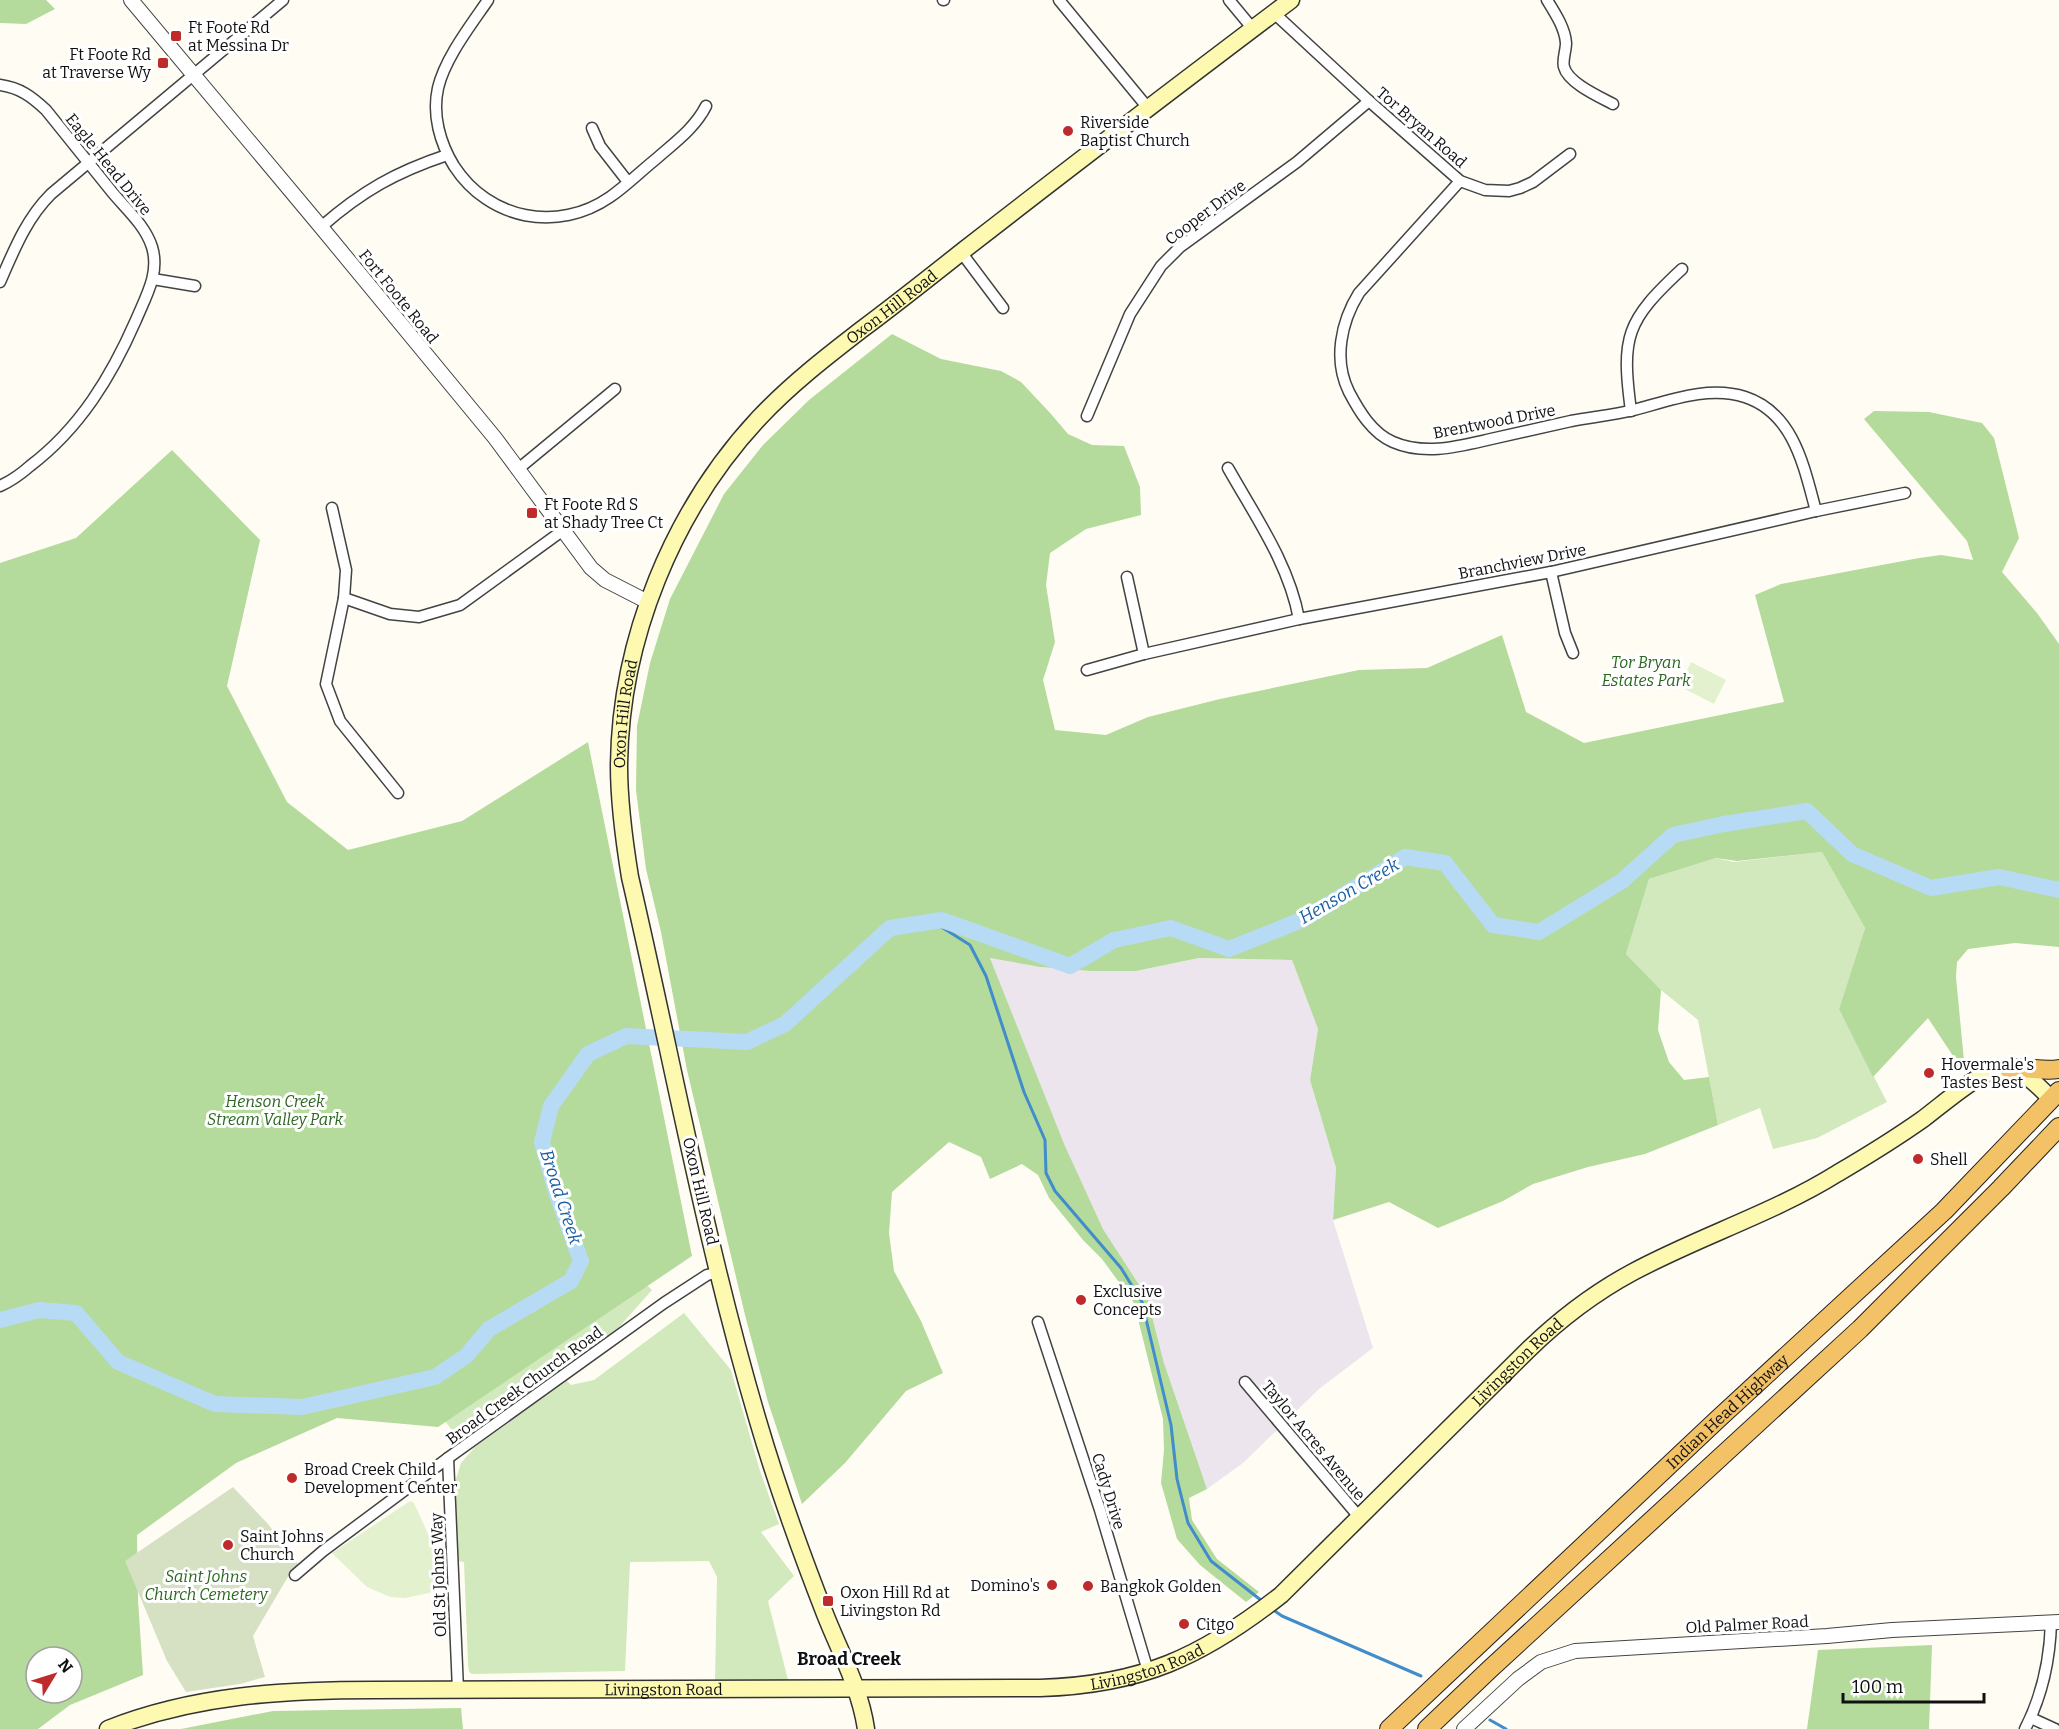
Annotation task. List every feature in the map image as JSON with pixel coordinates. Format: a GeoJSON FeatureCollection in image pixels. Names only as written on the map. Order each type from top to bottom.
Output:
{"type":"FeatureCollection","features":[{"type":"Feature","properties":{"kind":"highway"},"geometry":{"type":"LineString","coordinates":[[2009,1069],[2021,1067],[2033,1070],[2059,1070]]}},
{"type":"Feature","properties":{"kind":"highway","name":"Indian Head Highway"},"geometry":{"type":"LineString","coordinates":[[1389,1729],[1709,1427],[1944,1211],[2055,1095]]}},
{"type":"Feature","properties":{"kind":"highway","name":"Indian Head Highway"},"geometry":{"type":"LineString","coordinates":[[1427,1729],[1860,1329],[2059,1127]]}},
{"type":"Feature","properties":{"kind":"main road","name":"Oxon Hill Road"},"geometry":{"type":"LineString","coordinates":[[866,1729],[863,1709],[856,1689],[830,1629],[793,1531],[758,1422],[731,1324],[630,877],[619,789],[621,728],[636,647],[648,602],[667,557],[696,502],[718,468],[761,416],[816,365],[1291,0]]}},
{"type":"Feature","properties":{"kind":"main road"},"geometry":{"type":"LineString","coordinates":[[2009,1069],[2024,1075],[2055,1095]]}},
{"type":"Feature","properties":{"kind":"main road","name":"Livingston Road"},"geometry":{"type":"LineString","coordinates":[[108,1729],[161,1711],[249,1694],[314,1690],[1072,1687],[1118,1680],[1181,1660],[1210,1646],[1254,1617],[1276,1599],[1528,1350],[1556,1323],[1586,1300],[1633,1272],[1836,1175],[1920,1121],[1978,1078],[1991,1071],[2009,1069]]}},
{"type":"Feature","properties":{"kind":"street","name":"Fort Foote Road"},"geometry":{"type":"LineString","coordinates":[[131,0],[495,438],[591,568],[605,580],[648,602]]}},
{"type":"Feature","properties":{"kind":"street"},"geometry":{"type":"LineString","coordinates":[[0,282],[24,228],[38,207],[51,194],[283,0]]}},
{"type":"Feature","properties":{"kind":"street"},"geometry":{"type":"LineString","coordinates":[[488,0],[448,64],[438,89],[438,124],[447,155],[466,182],[478,194],[506,210],[535,218],[571,216],[611,197],[688,130],[706,106]]}},
{"type":"Feature","properties":{"kind":"street"},"geometry":{"type":"LineString","coordinates":[[1059,0],[1148,108]]}},
{"type":"Feature","properties":{"kind":"street"},"geometry":{"type":"LineString","coordinates":[[1229,0],[1253,28]]}},
{"type":"Feature","properties":{"kind":"street"},"geometry":{"type":"LineString","coordinates":[[1547,0],[1566,42],[1564,67],[1566,71],[1585,89],[1613,104]]}},
{"type":"Feature","properties":{"kind":"street","name":"Tor Bryan Road"},"geometry":{"type":"LineString","coordinates":[[1274,13],[1460,181],[1485,190],[1520,188],[1533,182],[1570,154]]}},
{"type":"Feature","properties":{"kind":"street","name":"Eagle Head Drive"},"geometry":{"type":"LineString","coordinates":[[0,86],[21,90],[46,110],[145,231],[155,258],[153,279],[112,372],[89,407],[49,452],[0,486]]}},
{"type":"Feature","properties":{"kind":"street","name":"Cooper Drive"},"geometry":{"type":"LineString","coordinates":[[1088,416],[1130,314],[1161,266],[1180,247],[1297,162],[1369,101]]}},
{"type":"Feature","properties":{"kind":"street"},"geometry":{"type":"LineString","coordinates":[[592,128],[600,146],[628,182]]}},
{"type":"Feature","properties":{"kind":"street"},"geometry":{"type":"LineString","coordinates":[[321,226],[376,185],[399,173],[447,155]]}},
{"type":"Feature","properties":{"kind":"street","name":"Brentwood Drive"},"geometry":{"type":"LineString","coordinates":[[1460,181],[1370,279],[1350,307],[1343,327],[1340,343],[1342,370],[1347,388],[1367,421],[1379,434],[1393,442],[1426,449],[1465,445],[1631,411],[1691,396],[1727,393],[1756,402],[1775,416],[1792,437],[1799,452],[1816,511]]}},
{"type":"Feature","properties":{"kind":"street"},"geometry":{"type":"LineString","coordinates":[[961,252],[1004,308]]}},
{"type":"Feature","properties":{"kind":"street"},"geometry":{"type":"LineString","coordinates":[[1631,411],[1626,356],[1628,338],[1635,321],[1645,307],[1682,269]]}},
{"type":"Feature","properties":{"kind":"street"},"geometry":{"type":"LineString","coordinates":[[153,279],[195,286]]}},
{"type":"Feature","properties":{"kind":"street"},"geometry":{"type":"LineString","coordinates":[[518,470],[615,389]]}},
{"type":"Feature","properties":{"kind":"street"},"geometry":{"type":"LineString","coordinates":[[1228,468],[1286,573],[1299,619]]}},
{"type":"Feature","properties":{"kind":"street","name":"Branchview Drive"},"geometry":{"type":"LineString","coordinates":[[1087,670],[1144,654],[1299,619],[1551,572],[1816,511],[1905,493]]}},
{"type":"Feature","properties":{"kind":"street"},"geometry":{"type":"LineString","coordinates":[[332,508],[346,570],[344,598],[326,684],[340,721],[398,793]]}},
{"type":"Feature","properties":{"kind":"street"},"geometry":{"type":"LineString","coordinates":[[344,598],[390,614],[419,617],[460,605],[562,531]]}},
{"type":"Feature","properties":{"kind":"street"},"geometry":{"type":"LineString","coordinates":[[1551,572],[1565,633],[1573,653]]}},
{"type":"Feature","properties":{"kind":"street"},"geometry":{"type":"LineString","coordinates":[[1127,577],[1144,654]]}},
{"type":"Feature","properties":{"kind":"street","name":"Broad Creek Church Road"},"geometry":{"type":"LineString","coordinates":[[295,1575],[323,1551],[448,1458],[664,1303],[707,1275],[719,1272]]}},
{"type":"Feature","properties":{"kind":"street","name":"Cady Drive"},"geometry":{"type":"LineString","coordinates":[[1038,1322],[1100,1510],[1148,1671]]}},
{"type":"Feature","properties":{"kind":"street","name":"Taylor Acres Avenue"},"geometry":{"type":"LineString","coordinates":[[1245,1382],[1360,1518]]}},
{"type":"Feature","properties":{"kind":"street","name":"Old St Johns Way"},"geometry":{"type":"LineString","coordinates":[[448,1458],[458,1690]]}},
{"type":"Feature","properties":{"kind":"street"},"geometry":{"type":"LineString","coordinates":[[2025,1729],[2043,1681],[2055,1622]]}},
{"type":"Feature","properties":{"kind":"street","name":"Old Palmer Road"},"geometry":{"type":"LineString","coordinates":[[1464,1729],[1518,1679],[1541,1662],[1575,1652],[1892,1630],[2055,1622]]}},
{"type":"Feature","properties":{"kind":"street"},"geometry":{"type":"LineString","coordinates":[[2031,1718],[2055,1729]]}},
{"type":"Feature","properties":{"kind":"shaded area"},"geometry":{"type":"Polygon","coordinates":[[[990,958],[1040,967],[1090,971],[1136,971],[1199,958],[1292,960],[1318,1029],[1310,1080],[1336,1168],[1333,1220],[1373,1348],[1319,1389],[1243,1463],[1207,1489],[1164,1363],[1147,1297],[1103,1229],[1080,1180],[990,958]]]}},
{"type":"Feature","properties":{"kind":"green space"},"geometry":{"type":"Polygon","coordinates":[[[0,0],[46,0],[55,9],[26,24],[0,23],[0,0]]]}},
{"type":"Feature","properties":{"kind":"green space"},"geometry":{"type":"Polygon","coordinates":[[[892,334],[941,359],[1001,371],[1021,382],[1068,434],[1092,445],[1124,446],[1140,487],[1141,515],[1086,529],[1050,553],[1046,585],[1055,642],[1043,680],[1055,730],[1106,735],[1148,717],[1220,699],[1359,670],[1427,668],[1502,635],[1526,712],[1584,743],[1784,702],[1755,595],[1781,584],[1919,558],[1941,555],[1973,560],[1967,541],[1864,419],[1874,411],[1929,412],[1982,423],[1994,438],[2019,538],[2002,572],[2037,613],[2059,644],[2059,947],[2015,943],[1968,949],[1957,962],[1956,977],[1964,1061],[1959,1065],[1928,1018],[1873,1077],[1839,1009],[1865,928],[1822,852],[1737,861],[1716,858],[1649,879],[1626,954],[1661,990],[1658,1030],[1669,1062],[1684,1080],[1709,1077],[1718,1125],[1645,1154],[1588,1167],[1533,1184],[1503,1201],[1438,1228],[1389,1202],[1333,1220],[1336,1168],[1310,1080],[1318,1029],[1292,960],[1199,958],[1136,971],[1090,971],[1040,967],[990,958],[1065,1146],[1103,1229],[1147,1297],[1164,1363],[1207,1489],[1189,1498],[1192,1520],[1217,1559],[1259,1592],[1246,1602],[1200,1565],[1177,1539],[1161,1483],[1164,1450],[1163,1419],[1134,1303],[1102,1259],[1083,1240],[1049,1198],[1038,1175],[1022,1164],[990,1179],[981,1157],[949,1142],[892,1192],[889,1233],[894,1271],[921,1321],[943,1373],[906,1391],[845,1463],[802,1504],[768,1402],[687,1070],[661,932],[646,869],[636,790],[637,726],[650,663],[670,599],[724,494],[763,445],[809,400],[892,334]]]}},
{"type":"Feature","properties":{"kind":"green space","name":"Henson Creek Stream Valley Park"},"geometry":{"type":"Polygon","coordinates":[[[172,450],[260,540],[227,686],[287,802],[348,850],[462,821],[588,742],[692,1256],[438,1427],[337,1418],[236,1463],[137,1535],[143,1675],[84,1699],[84,1645],[24,1645],[24,1705],[70,1705],[38,1729],[0,1729],[0,563],[76,538],[172,450]]]}},
{"type":"Feature","properties":{"kind":"green space"},"geometry":{"type":"Polygon","coordinates":[[[1691,662],[1726,680],[1714,704],[1679,686],[1691,662]]]}},
{"type":"Feature","properties":{"kind":"green space"},"geometry":{"type":"Polygon","coordinates":[[[1822,852],[1865,928],[1839,1009],[1887,1102],[1817,1138],[1773,1149],[1760,1108],[1718,1125],[1698,1020],[1661,990],[1626,954],[1649,879],[1716,858],[1734,862],[1822,852]]]}},
{"type":"Feature","properties":{"kind":"green space"},"geometry":{"type":"Polygon","coordinates":[[[598,1235],[652,1290],[613,1334],[463,1445],[419,1386],[598,1235]]]}},
{"type":"Feature","properties":{"kind":"green space"},"geometry":{"type":"Polygon","coordinates":[[[684,1313],[731,1370],[760,1471],[779,1524],[761,1532],[794,1576],[768,1601],[789,1684],[715,1683],[717,1577],[709,1561],[630,1562],[625,1671],[472,1674],[469,1672],[468,1664],[464,1562],[458,1561],[455,1482],[461,1463],[475,1447],[567,1381],[571,1385],[594,1380],[684,1313]]]}},
{"type":"Feature","properties":{"kind":"green space","name":"Saint Johns Church Cemetery"},"geometry":{"type":"Polygon","coordinates":[[[233,1487],[268,1524],[298,1564],[289,1575],[253,1636],[265,1677],[240,1684],[186,1692],[167,1661],[125,1561],[233,1487]]]}},
{"type":"Feature","properties":{"kind":"green space"},"geometry":{"type":"Polygon","coordinates":[[[410,1501],[414,1503],[450,1582],[429,1593],[405,1598],[390,1597],[367,1587],[332,1553],[410,1501]]]}},
{"type":"Feature","properties":{"kind":"green space"},"geometry":{"type":"Polygon","coordinates":[[[1932,1645],[1929,1729],[1807,1729],[1818,1650],[1932,1645]]]}},
{"type":"Feature","properties":{"kind":"green space"},"geometry":{"type":"Polygon","coordinates":[[[461,1708],[463,1729],[181,1729],[273,1711],[461,1708]]]}},
{"type":"Feature","properties":{"kind":"waterway","name":"Broad Creek"},"geometry":{"type":"LineString","coordinates":[[0,1320],[39,1310],[76,1313],[118,1362],[215,1404],[302,1407],[435,1377],[466,1356],[489,1329],[571,1281],[581,1261],[557,1195],[542,1142],[551,1106],[588,1054],[626,1036],[747,1042],[785,1024],[890,928],[942,920],[1070,966],[1114,940],[1171,928],[1229,949],[1304,919],[1405,857],[1445,863],[1493,925],[1539,932],[1622,881],[1673,835],[1724,824],[1807,811],[1852,854],[1931,888],[1999,877],[2059,890]]}},
{"type":"Feature","properties":{"kind":"waterway"},"geometry":{"type":"LineString","coordinates":[[932,921],[970,945],[986,976],[1024,1092],[1045,1140],[1046,1173],[1055,1191],[1121,1268],[1142,1302],[1171,1425],[1177,1479],[1188,1523],[1211,1561],[1262,1601]]}},
{"type":"Feature","properties":{"kind":"waterway"},"geometry":{"type":"LineString","coordinates":[[1272,1609],[1282,1616],[1421,1676]]}},
{"type":"Feature","properties":{"kind":"waterway"},"geometry":{"type":"LineString","coordinates":[[1490,1720],[1506,1729]]}},
{"type":"Feature","properties":{"kind":"place","name":"Ft Foote Rd at Messina Dr"},"geometry":{"type":"Point","coordinates":[176,36]}},
{"type":"Feature","properties":{"kind":"place","name":"Ft Foote Rd at Traverse Wy"},"geometry":{"type":"Point","coordinates":[163,63]}},
{"type":"Feature","properties":{"kind":"place","name":"Riverside Baptist Church"},"geometry":{"type":"Point","coordinates":[1068,131]}},
{"type":"Feature","properties":{"kind":"place","name":"Ft Foote Rd S at Shady Tree Ct"},"geometry":{"type":"Point","coordinates":[532,513]}},
{"type":"Feature","properties":{"kind":"place","name":"Hovermale's Tastes Best"},"geometry":{"type":"Point","coordinates":[1929,1073]}},
{"type":"Feature","properties":{"kind":"place","name":"Shell"},"geometry":{"type":"Point","coordinates":[1918,1159]}},
{"type":"Feature","properties":{"kind":"place","name":"Exclusive Concepts"},"geometry":{"type":"Point","coordinates":[1081,1300]}},
{"type":"Feature","properties":{"kind":"place","name":"Broad Creek Child Development Center"},"geometry":{"type":"Point","coordinates":[292,1478]}},
{"type":"Feature","properties":{"kind":"place","name":"Saint Johns Church"},"geometry":{"type":"Point","coordinates":[228,1545]}},
{"type":"Feature","properties":{"kind":"place","name":"Domino's"},"geometry":{"type":"Point","coordinates":[1052,1585]}},
{"type":"Feature","properties":{"kind":"place","name":"Bangkok Golden"},"geometry":{"type":"Point","coordinates":[1088,1586]}},
{"type":"Feature","properties":{"kind":"place","name":"Oxon Hill Rd at Livingston Rd"},"geometry":{"type":"Point","coordinates":[828,1601]}},
{"type":"Feature","properties":{"kind":"place","name":"Citgo"},"geometry":{"type":"Point","coordinates":[1184,1624]}},
{"type":"Feature","properties":{"kind":"district","name":"Broad Creek"},"geometry":{"type":"Point","coordinates":[849,1659]}},
{"type":"Feature","properties":{"kind":"park label","name":"Tor Bryan Estates Park"},"geometry":{"type":"Point","coordinates":[1646,671]}},
{"type":"Feature","properties":{"kind":"water label","name":"Henson Creek"},"geometry":{"type":"Point","coordinates":[1349,891]}}]}
